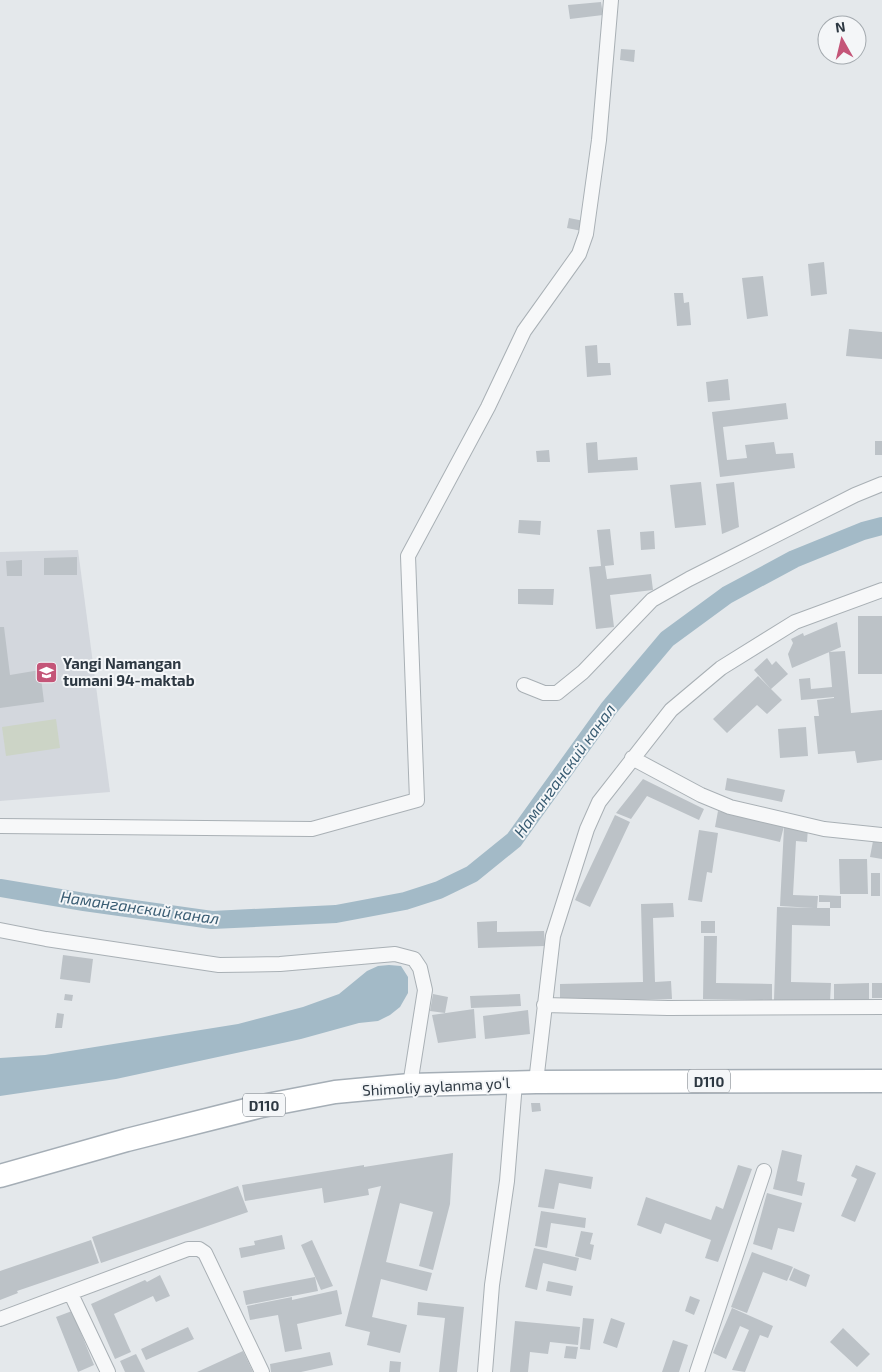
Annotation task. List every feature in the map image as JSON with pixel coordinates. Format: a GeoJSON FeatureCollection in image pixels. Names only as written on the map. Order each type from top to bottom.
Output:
{"type":"FeatureCollection","features":[{"type":"Feature","properties":{"kind":"main road","name":"Shimoliy aylanma yoʻl"},"geometry":{"type":"LineString","coordinates":[[0,1176],[127,1140],[262,1106],[335,1092],[410,1085],[526,1082],[882,1081]]}},
{"type":"Feature","properties":{"kind":"street"},"geometry":{"type":"LineString","coordinates":[[0,826],[312,829],[417,800],[408,556],[488,407],[524,331],[579,254],[586,234],[599,140],[611,0]]}},
{"type":"Feature","properties":{"kind":"street"},"geometry":{"type":"LineString","coordinates":[[524,685],[544,693],[557,693],[583,672],[652,600],[689,579],[846,500],[882,484]]}},
{"type":"Feature","properties":{"kind":"street"},"geometry":{"type":"LineString","coordinates":[[485,1372],[492,1285],[507,1181],[526,1082],[544,1005],[553,936],[587,829],[599,802],[671,710],[721,668],[795,622],[882,590]]}},
{"type":"Feature","properties":{"kind":"street"},"geometry":{"type":"LineString","coordinates":[[632,758],[701,795],[730,807],[824,829],[882,835]]}},
{"type":"Feature","properties":{"kind":"street"},"geometry":{"type":"LineString","coordinates":[[0,930],[46,939],[219,965],[280,964],[395,954],[414,959],[420,968],[425,990],[410,1085]]}},
{"type":"Feature","properties":{"kind":"street"},"geometry":{"type":"LineString","coordinates":[[544,1005],[668,1008],[882,1007]]}},
{"type":"Feature","properties":{"kind":"street"},"geometry":{"type":"LineString","coordinates":[[697,1372],[764,1171]]}},
{"type":"Feature","properties":{"kind":"street"},"geometry":{"type":"LineString","coordinates":[[0,1319],[188,1249],[199,1249],[205,1253],[262,1372]]}},
{"type":"Feature","properties":{"kind":"street"},"geometry":{"type":"LineString","coordinates":[[71,1294],[108,1372]]}},
{"type":"Feature","properties":{"kind":"shaded area","name":"Yangi Namangan tumani 94-maktab"},"geometry":{"type":"Polygon","coordinates":[[[78,550],[110,792],[0,801],[0,552],[78,550]]]}},
{"type":"Feature","properties":{"kind":"shaded area"},"geometry":{"type":"Polygon","coordinates":[[[56,719],[60,748],[6,756],[2,727],[56,719]]]}},
{"type":"Feature","properties":{"kind":"water"},"geometry":{"type":"Polygon","coordinates":[[[378,966],[401,966],[408,977],[408,993],[400,1007],[378,1021],[359,1023],[301,1039],[116,1079],[0,1096],[0,1058],[45,1055],[238,1024],[303,1007],[339,994],[367,971],[378,966]]]}},
{"type":"Feature","properties":{"kind":"building"},"geometry":{"type":"Polygon","coordinates":[[[601,2],[603,15],[570,19],[568,5],[601,2]]]}},
{"type":"Feature","properties":{"kind":"building"},"geometry":{"type":"Polygon","coordinates":[[[621,49],[635,50],[634,62],[620,60],[621,49]]]}},
{"type":"Feature","properties":{"kind":"building"},"geometry":{"type":"Polygon","coordinates":[[[569,218],[584,221],[582,231],[567,228],[569,218]]]}},
{"type":"Feature","properties":{"kind":"building"},"geometry":{"type":"Polygon","coordinates":[[[824,262],[827,294],[811,296],[808,264],[824,262]]]}},
{"type":"Feature","properties":{"kind":"building"},"geometry":{"type":"Polygon","coordinates":[[[763,276],[768,316],[747,319],[742,278],[763,276]]]}},
{"type":"Feature","properties":{"kind":"building"},"geometry":{"type":"Polygon","coordinates":[[[674,293],[683,293],[684,303],[689,302],[691,325],[677,326],[674,293]]]}},
{"type":"Feature","properties":{"kind":"building"},"geometry":{"type":"Polygon","coordinates":[[[849,329],[882,332],[882,359],[846,356],[849,329]]]}},
{"type":"Feature","properties":{"kind":"building"},"geometry":{"type":"Polygon","coordinates":[[[597,345],[598,363],[610,363],[611,375],[587,377],[585,346],[597,345]]]}},
{"type":"Feature","properties":{"kind":"building"},"geometry":{"type":"Polygon","coordinates":[[[728,379],[730,400],[708,402],[706,382],[728,379]]]}},
{"type":"Feature","properties":{"kind":"building"},"geometry":{"type":"Polygon","coordinates":[[[786,403],[788,419],[723,427],[727,460],[747,458],[745,445],[774,442],[776,454],[793,453],[795,468],[720,477],[712,412],[786,403]]]}},
{"type":"Feature","properties":{"kind":"building"},"geometry":{"type":"Polygon","coordinates":[[[875,441],[882,441],[882,455],[875,455],[875,441]]]}},
{"type":"Feature","properties":{"kind":"building"},"geometry":{"type":"Polygon","coordinates":[[[597,442],[598,460],[637,457],[638,470],[588,473],[586,443],[597,442]]]}},
{"type":"Feature","properties":{"kind":"building"},"geometry":{"type":"Polygon","coordinates":[[[549,450],[550,462],[537,462],[536,451],[549,450]]]}},
{"type":"Feature","properties":{"kind":"building"},"geometry":{"type":"Polygon","coordinates":[[[701,482],[706,525],[675,528],[670,485],[701,482]]]}},
{"type":"Feature","properties":{"kind":"building"},"geometry":{"type":"Polygon","coordinates":[[[734,482],[739,527],[722,534],[716,484],[734,482]]]}},
{"type":"Feature","properties":{"kind":"building"},"geometry":{"type":"Polygon","coordinates":[[[519,520],[541,521],[540,535],[518,533],[519,520]]]}},
{"type":"Feature","properties":{"kind":"building"},"geometry":{"type":"Polygon","coordinates":[[[610,529],[614,565],[605,566],[607,579],[651,574],[653,590],[610,595],[614,627],[596,629],[589,567],[601,566],[597,530],[610,529]]]}},
{"type":"Feature","properties":{"kind":"building"},"geometry":{"type":"Polygon","coordinates":[[[654,531],[655,549],[641,550],[640,532],[654,531]]]}},
{"type":"Feature","properties":{"kind":"building"},"geometry":{"type":"Polygon","coordinates":[[[77,557],[77,575],[44,575],[44,558],[77,557]]]}},
{"type":"Feature","properties":{"kind":"building"},"geometry":{"type":"Polygon","coordinates":[[[22,560],[22,576],[7,576],[6,561],[22,560]]]}},
{"type":"Feature","properties":{"kind":"building"},"geometry":{"type":"Polygon","coordinates":[[[518,589],[554,589],[553,605],[518,604],[518,589]]]}},
{"type":"Feature","properties":{"kind":"building"},"geometry":{"type":"Polygon","coordinates":[[[858,616],[882,616],[882,674],[858,674],[858,616]]]}},
{"type":"Feature","properties":{"kind":"building"},"geometry":{"type":"Polygon","coordinates":[[[837,622],[841,647],[792,668],[788,654],[793,643],[791,639],[803,633],[804,636],[837,622]]]}},
{"type":"Feature","properties":{"kind":"building"},"geometry":{"type":"Polygon","coordinates":[[[0,627],[4,627],[10,675],[40,670],[44,702],[0,708],[0,627]]]}},
{"type":"Feature","properties":{"kind":"building"},"geometry":{"type":"Polygon","coordinates":[[[845,651],[851,713],[882,710],[882,760],[857,763],[855,751],[818,754],[814,716],[819,716],[817,700],[834,697],[801,700],[799,679],[810,678],[811,689],[832,687],[829,652],[845,651]]]}},
{"type":"Feature","properties":{"kind":"building"},"geometry":{"type":"Polygon","coordinates":[[[767,658],[772,665],[776,661],[788,674],[771,689],[754,670],[767,658]]]}},
{"type":"Feature","properties":{"kind":"building"},"geometry":{"type":"Polygon","coordinates":[[[758,676],[782,700],[767,714],[757,705],[727,733],[713,719],[758,676]]]}},
{"type":"Feature","properties":{"kind":"building"},"geometry":{"type":"Polygon","coordinates":[[[806,727],[808,756],[780,758],[778,729],[806,727]]]}},
{"type":"Feature","properties":{"kind":"building"},"geometry":{"type":"Polygon","coordinates":[[[727,778],[785,790],[782,802],[725,790],[727,778]]]}},
{"type":"Feature","properties":{"kind":"building"},"geometry":{"type":"Polygon","coordinates":[[[643,779],[704,809],[699,820],[647,796],[631,819],[616,813],[643,779]]]}},
{"type":"Feature","properties":{"kind":"building"},"geometry":{"type":"Polygon","coordinates":[[[718,811],[784,826],[780,842],[715,827],[718,811]]]}},
{"type":"Feature","properties":{"kind":"building"},"geometry":{"type":"Polygon","coordinates":[[[615,815],[630,822],[590,907],[575,900],[615,815]]]}},
{"type":"Feature","properties":{"kind":"building"},"geometry":{"type":"Polygon","coordinates":[[[784,827],[808,828],[807,842],[796,841],[793,895],[818,896],[817,908],[830,908],[830,926],[792,925],[791,982],[831,983],[830,1002],[774,1000],[777,907],[814,908],[780,906],[784,827]]]}},
{"type":"Feature","properties":{"kind":"building"},"geometry":{"type":"Polygon","coordinates":[[[699,830],[718,833],[712,873],[707,872],[702,902],[688,900],[699,830]]]}},
{"type":"Feature","properties":{"kind":"building"},"geometry":{"type":"Polygon","coordinates":[[[873,841],[882,843],[882,859],[870,857],[873,841]]]}},
{"type":"Feature","properties":{"kind":"building"},"geometry":{"type":"Polygon","coordinates":[[[839,859],[867,859],[868,894],[840,894],[839,859]]]}},
{"type":"Feature","properties":{"kind":"building"},"geometry":{"type":"Polygon","coordinates":[[[871,873],[880,873],[880,896],[871,896],[871,873]]]}},
{"type":"Feature","properties":{"kind":"building"},"geometry":{"type":"Polygon","coordinates":[[[819,895],[841,896],[841,908],[830,908],[830,902],[819,902],[819,895]]]}},
{"type":"Feature","properties":{"kind":"building"},"geometry":{"type":"Polygon","coordinates":[[[673,903],[674,917],[653,918],[655,982],[671,981],[672,999],[560,1002],[560,984],[643,982],[641,904],[673,903]]]}},
{"type":"Feature","properties":{"kind":"building"},"geometry":{"type":"Polygon","coordinates":[[[497,921],[497,932],[544,931],[545,946],[478,948],[477,922],[497,921]]]}},
{"type":"Feature","properties":{"kind":"building"},"geometry":{"type":"Polygon","coordinates":[[[701,921],[715,921],[715,933],[701,933],[701,921]]]}},
{"type":"Feature","properties":{"kind":"building"},"geometry":{"type":"Polygon","coordinates":[[[704,936],[717,936],[716,983],[772,984],[772,1000],[703,999],[704,936]]]}},
{"type":"Feature","properties":{"kind":"building"},"geometry":{"type":"Polygon","coordinates":[[[63,955],[93,959],[90,983],[60,979],[63,955]]]}},
{"type":"Feature","properties":{"kind":"building"},"geometry":{"type":"Polygon","coordinates":[[[869,983],[869,1000],[834,1001],[834,984],[869,983]]]}},
{"type":"Feature","properties":{"kind":"building"},"geometry":{"type":"Polygon","coordinates":[[[872,983],[882,983],[882,998],[872,998],[872,983]]]}},
{"type":"Feature","properties":{"kind":"building"},"geometry":{"type":"Polygon","coordinates":[[[65,994],[73,995],[72,1001],[64,1000],[65,994]]]}},
{"type":"Feature","properties":{"kind":"building"},"geometry":{"type":"Polygon","coordinates":[[[433,994],[448,997],[445,1013],[430,1011],[433,994]]]}},
{"type":"Feature","properties":{"kind":"building"},"geometry":{"type":"Polygon","coordinates":[[[520,994],[521,1006],[471,1008],[470,996],[520,994]]]}},
{"type":"Feature","properties":{"kind":"building"},"geometry":{"type":"Polygon","coordinates":[[[474,1009],[476,1038],[438,1043],[432,1015],[474,1009]]]}},
{"type":"Feature","properties":{"kind":"building"},"geometry":{"type":"Polygon","coordinates":[[[528,1010],[530,1034],[485,1039],[483,1016],[528,1010]]]}},
{"type":"Feature","properties":{"kind":"building"},"geometry":{"type":"Polygon","coordinates":[[[57,1013],[64,1014],[62,1028],[55,1028],[57,1013]]]}},
{"type":"Feature","properties":{"kind":"building"},"geometry":{"type":"Polygon","coordinates":[[[531,1103],[540,1103],[541,1111],[532,1112],[531,1103]]]}},
{"type":"Feature","properties":{"kind":"building"},"geometry":{"type":"Polygon","coordinates":[[[782,1150],[802,1155],[797,1181],[805,1183],[802,1196],[773,1189],[782,1150]]]}},
{"type":"Feature","properties":{"kind":"building"},"geometry":{"type":"Polygon","coordinates":[[[453,1153],[450,1204],[433,1270],[419,1266],[433,1212],[400,1203],[386,1262],[432,1273],[427,1291],[381,1279],[372,1317],[407,1325],[400,1353],[367,1345],[370,1332],[345,1326],[381,1186],[368,1189],[369,1195],[324,1203],[322,1188],[245,1201],[242,1185],[453,1153]]]}},
{"type":"Feature","properties":{"kind":"building"},"geometry":{"type":"Polygon","coordinates":[[[738,1165],[752,1169],[718,1262],[705,1258],[711,1240],[665,1223],[661,1234],[637,1225],[646,1197],[711,1220],[716,1206],[723,1209],[738,1165]]]}},
{"type":"Feature","properties":{"kind":"building"},"geometry":{"type":"Polygon","coordinates":[[[856,1165],[876,1173],[855,1222],[841,1216],[857,1179],[851,1176],[856,1165]]]}},
{"type":"Feature","properties":{"kind":"building"},"geometry":{"type":"Polygon","coordinates":[[[545,1169],[593,1177],[591,1189],[559,1183],[554,1209],[538,1207],[545,1169]]]}},
{"type":"Feature","properties":{"kind":"building"},"geometry":{"type":"Polygon","coordinates":[[[238,1186],[248,1212],[101,1263],[92,1237],[238,1186]]]}},
{"type":"Feature","properties":{"kind":"building"},"geometry":{"type":"Polygon","coordinates":[[[767,1193],[802,1203],[794,1232],[778,1228],[772,1250],[753,1244],[767,1193]]]}},
{"type":"Feature","properties":{"kind":"building"},"geometry":{"type":"Polygon","coordinates":[[[541,1211],[586,1218],[585,1228],[551,1223],[547,1248],[535,1246],[541,1211]]]}},
{"type":"Feature","properties":{"kind":"building"},"geometry":{"type":"Polygon","coordinates":[[[581,1231],[593,1233],[590,1244],[594,1245],[591,1260],[575,1256],[581,1231]]]}},
{"type":"Feature","properties":{"kind":"building"},"geometry":{"type":"Polygon","coordinates":[[[282,1235],[285,1249],[241,1258],[239,1248],[255,1245],[254,1241],[282,1235]]]}},
{"type":"Feature","properties":{"kind":"building"},"geometry":{"type":"Polygon","coordinates":[[[91,1240],[99,1263],[17,1291],[18,1293],[0,1300],[0,1271],[91,1240]]]}},
{"type":"Feature","properties":{"kind":"building"},"geometry":{"type":"Polygon","coordinates":[[[312,1240],[333,1286],[321,1290],[301,1245],[312,1240]]]}},
{"type":"Feature","properties":{"kind":"building"},"geometry":{"type":"Polygon","coordinates":[[[534,1248],[579,1258],[576,1271],[543,1263],[537,1290],[525,1287],[534,1248]]]}},
{"type":"Feature","properties":{"kind":"building"},"geometry":{"type":"Polygon","coordinates":[[[752,1252],[793,1267],[787,1281],[763,1272],[747,1313],[731,1307],[752,1252]]]}},
{"type":"Feature","properties":{"kind":"building"},"geometry":{"type":"Polygon","coordinates":[[[794,1268],[810,1275],[806,1287],[789,1280],[794,1268]]]}},
{"type":"Feature","properties":{"kind":"building"},"geometry":{"type":"Polygon","coordinates":[[[160,1275],[170,1296],[156,1302],[153,1296],[114,1314],[131,1352],[115,1359],[91,1304],[160,1275]]]}},
{"type":"Feature","properties":{"kind":"building"},"geometry":{"type":"Polygon","coordinates":[[[315,1277],[318,1291],[246,1305],[243,1291],[315,1277]]]}},
{"type":"Feature","properties":{"kind":"building"},"geometry":{"type":"Polygon","coordinates":[[[548,1281],[573,1286],[571,1296],[546,1291],[548,1281]]]}},
{"type":"Feature","properties":{"kind":"building"},"geometry":{"type":"Polygon","coordinates":[[[337,1290],[342,1314],[297,1324],[302,1349],[285,1352],[278,1315],[250,1320],[247,1306],[292,1297],[292,1300],[337,1290]]]}},
{"type":"Feature","properties":{"kind":"building"},"geometry":{"type":"Polygon","coordinates":[[[690,1296],[700,1300],[694,1315],[685,1311],[690,1296]]]}},
{"type":"Feature","properties":{"kind":"building"},"geometry":{"type":"Polygon","coordinates":[[[418,1302],[464,1307],[457,1372],[439,1372],[445,1318],[417,1315],[418,1302]]]}},
{"type":"Feature","properties":{"kind":"building"},"geometry":{"type":"Polygon","coordinates":[[[732,1308],[773,1326],[768,1338],[760,1335],[745,1372],[732,1370],[749,1330],[740,1326],[726,1359],[713,1353],[732,1308]]]}},
{"type":"Feature","properties":{"kind":"building"},"geometry":{"type":"Polygon","coordinates":[[[72,1311],[94,1365],[78,1372],[56,1317],[72,1311]]]}},
{"type":"Feature","properties":{"kind":"building"},"geometry":{"type":"Polygon","coordinates":[[[583,1318],[594,1319],[590,1350],[580,1349],[583,1318]]]}},
{"type":"Feature","properties":{"kind":"building"},"geometry":{"type":"Polygon","coordinates":[[[611,1318],[625,1323],[617,1348],[603,1343],[611,1318]]]}},
{"type":"Feature","properties":{"kind":"building"},"geometry":{"type":"Polygon","coordinates":[[[515,1321],[580,1327],[578,1345],[550,1342],[548,1354],[530,1352],[528,1372],[510,1372],[515,1321]]]}},
{"type":"Feature","properties":{"kind":"building"},"geometry":{"type":"Polygon","coordinates":[[[188,1327],[194,1339],[146,1360],[141,1349],[188,1327]]]}},
{"type":"Feature","properties":{"kind":"building"},"geometry":{"type":"Polygon","coordinates":[[[843,1328],[870,1354],[857,1367],[830,1342],[843,1328]]]}},
{"type":"Feature","properties":{"kind":"building"},"geometry":{"type":"Polygon","coordinates":[[[673,1340],[688,1345],[679,1372],[662,1372],[673,1340]]]}},
{"type":"Feature","properties":{"kind":"building"},"geometry":{"type":"Polygon","coordinates":[[[566,1346],[578,1347],[576,1359],[564,1358],[566,1346]]]}},
{"type":"Feature","properties":{"kind":"building"},"geometry":{"type":"Polygon","coordinates":[[[243,1351],[253,1372],[197,1372],[243,1351]]]}},
{"type":"Feature","properties":{"kind":"building"},"geometry":{"type":"Polygon","coordinates":[[[330,1352],[333,1365],[301,1372],[271,1372],[270,1364],[330,1352]]]}},
{"type":"Feature","properties":{"kind":"building"},"geometry":{"type":"Polygon","coordinates":[[[136,1354],[145,1372],[125,1372],[120,1361],[136,1354]]]}},
{"type":"Feature","properties":{"kind":"building"},"geometry":{"type":"Polygon","coordinates":[[[390,1361],[401,1362],[400,1372],[389,1372],[390,1361]]]}},
{"type":"Feature","properties":{"kind":"waterway","name":"Наманганский канал"},"geometry":{"type":"LineString","coordinates":[[0,888],[212,920],[336,914],[405,901],[439,890],[472,874],[514,840],[609,708],[667,639],[727,595],[794,559],[863,531],[882,526]]}},
{"type":"Feature","properties":{"kind":"place","name":"Yangi Namangan tumani 94-maktab"},"geometry":{"type":"Point","coordinates":[47,672]}}]}
